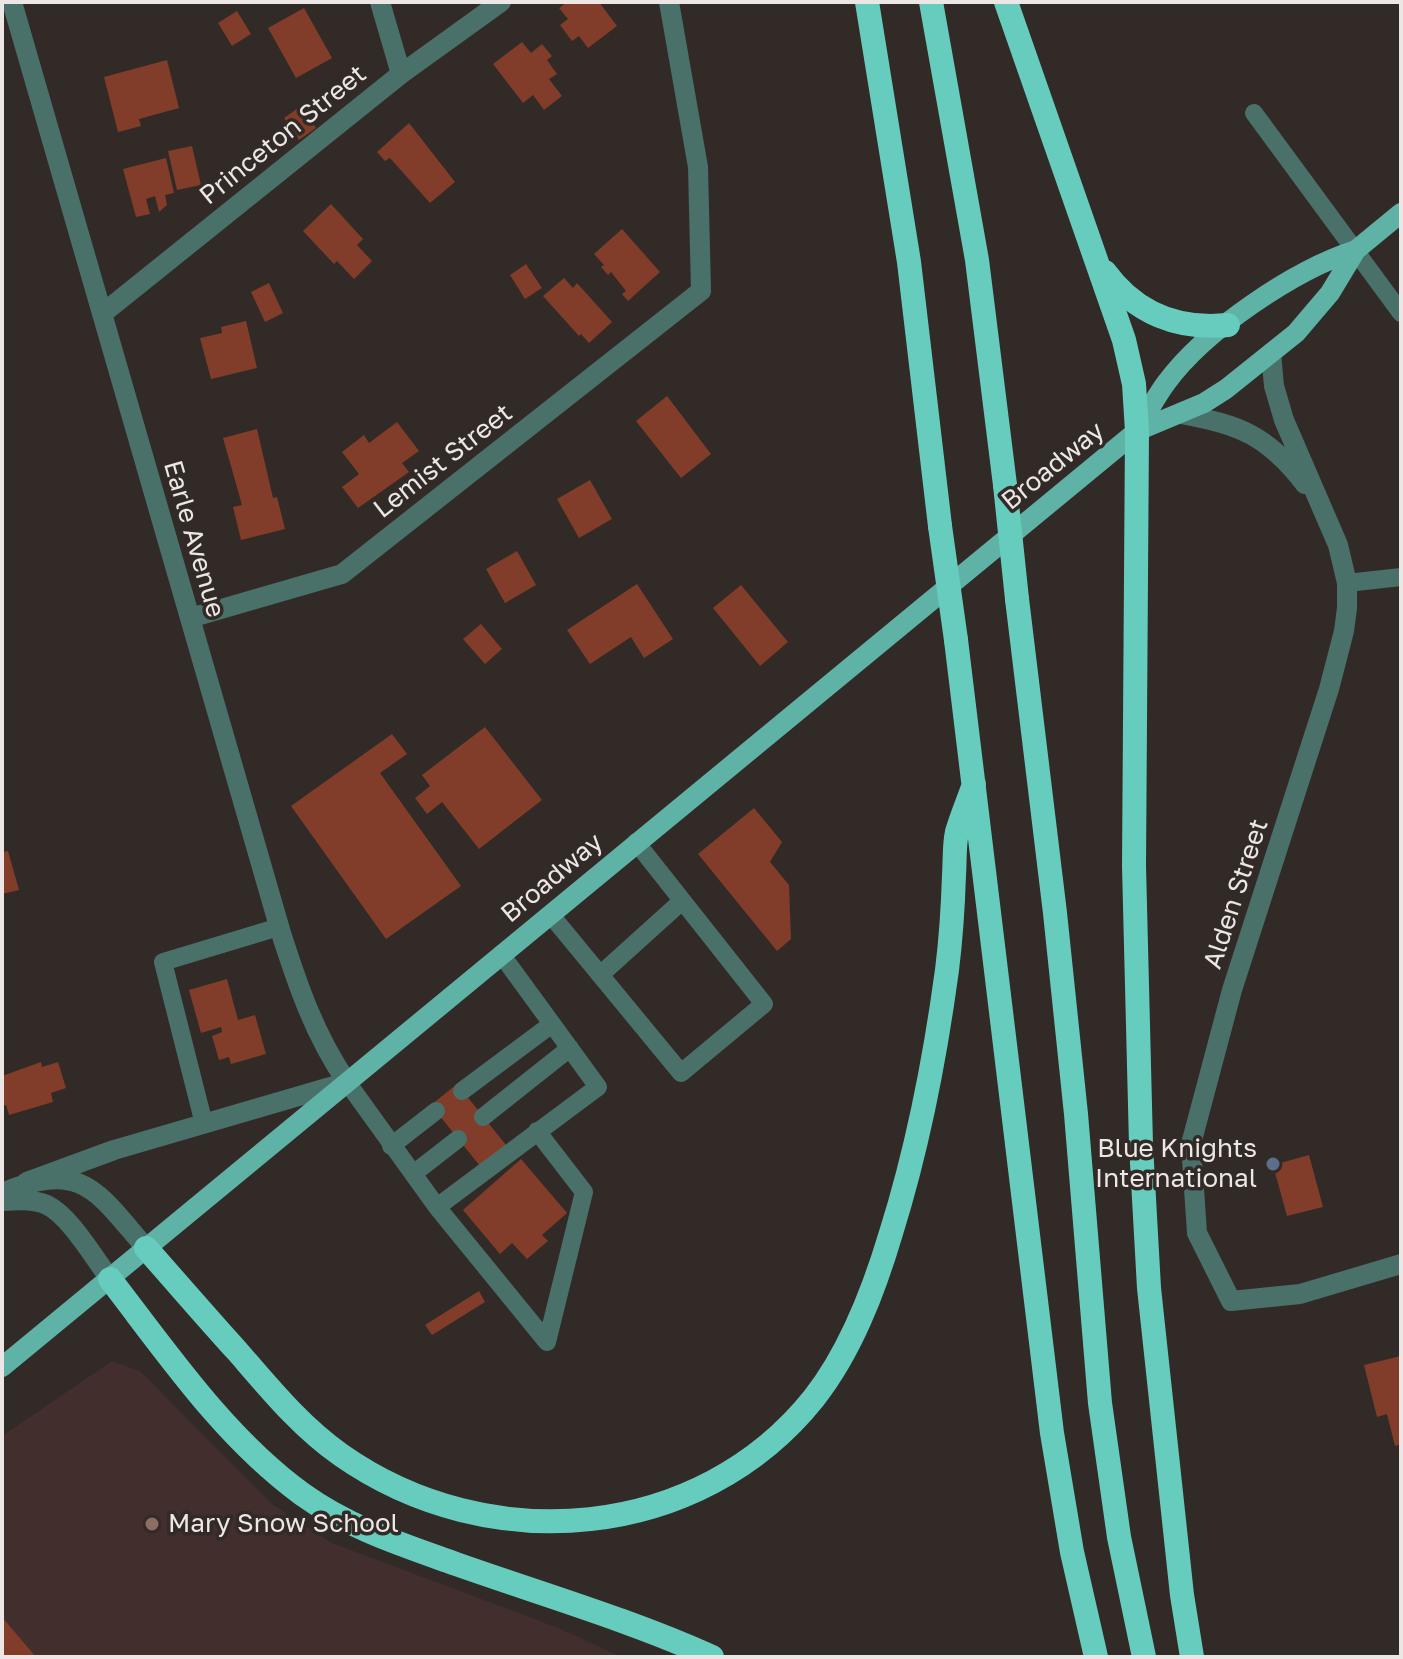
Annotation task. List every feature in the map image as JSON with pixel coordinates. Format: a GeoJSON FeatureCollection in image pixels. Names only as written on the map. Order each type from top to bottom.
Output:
{"type":"FeatureCollection","features":[{"type":"Feature","properties":{"kind":"highway"},"geometry":{"type":"LineString","coordinates":[[867,2],[909,262],[1052,1433],[1072,1552],[1096,1657]]}},
{"type":"Feature","properties":{"kind":"highway"},"geometry":{"type":"LineString","coordinates":[[931,2],[977,260],[1055,913],[1076,1114],[1098,1388],[1119,1537],[1144,1657]]}},
{"type":"Feature","properties":{"kind":"highway"},"geometry":{"type":"LineString","coordinates":[[1006,2],[1130,364],[1137,407],[1134,866],[1141,1145],[1149,1288],[1182,1595],[1192,1657]]}},
{"type":"Feature","properties":{"kind":"highway"},"geometry":{"type":"LineString","coordinates":[[1093,253],[1117,289],[1147,312],[1183,324],[1228,325]]}},
{"type":"Feature","properties":{"kind":"highway"},"geometry":{"type":"LineString","coordinates":[[146,1248],[294,1415],[340,1454],[391,1484],[441,1505],[487,1516],[588,1520],[670,1502],[724,1477],[775,1441],[816,1396],[852,1335],[890,1236],[932,1069],[948,967],[956,834],[974,784]]}},
{"type":"Feature","properties":{"kind":"highway"},"geometry":{"type":"LineString","coordinates":[[110,1279],[185,1376],[234,1433],[277,1474],[325,1509],[396,1543],[654,1633],[712,1657]]}},
{"type":"Feature","properties":{"kind":"main road","name":"Broadway"},"geometry":{"type":"LineString","coordinates":[[2,1367],[1137,431],[1181,414],[1226,389],[1271,353],[1314,314],[1356,250],[1401,213]]}},
{"type":"Feature","properties":{"kind":"main road","name":"Broadway"},"geometry":{"type":"LineString","coordinates":[[1137,431],[1182,365],[1228,325],[1292,278],[1334,257],[1356,250]]}},
{"type":"Feature","properties":{"kind":"street","name":"Earle Avenue"},"geometry":{"type":"LineString","coordinates":[[12,2],[279,927],[308,1013],[321,1041],[347,1082]]}},
{"type":"Feature","properties":{"kind":"street"},"geometry":{"type":"LineString","coordinates":[[380,2],[401,74]]}},
{"type":"Feature","properties":{"kind":"street","name":"Princeton Street"},"geometry":{"type":"LineString","coordinates":[[102,314],[401,74],[501,2]]}},
{"type":"Feature","properties":{"kind":"street","name":"Lemist Street"},"geometry":{"type":"LineString","coordinates":[[190,618],[342,574],[701,291],[698,167],[669,2]]}},
{"type":"Feature","properties":{"kind":"street","name":"Alden Street"},"geometry":{"type":"LineString","coordinates":[[1271,353],[1278,403],[1338,545],[1347,583],[1344,631],[1333,675],[1232,990],[1191,1144],[1197,1233],[1231,1301],[1300,1294],[1401,1264]]}},
{"type":"Feature","properties":{"kind":"street","name":"Alden Street"},"geometry":{"type":"LineString","coordinates":[[1181,414],[1226,424],[1257,436],[1284,460],[1319,503]]}},
{"type":"Feature","properties":{"kind":"street"},"geometry":{"type":"LineString","coordinates":[[2,1193],[80,1161],[347,1082]]}},
{"type":"Feature","properties":{"kind":"street"},"geometry":{"type":"LineString","coordinates":[[27,1182],[57,1178],[83,1184],[101,1197],[146,1248]]}},
{"type":"Feature","properties":{"kind":"street"},"geometry":{"type":"LineString","coordinates":[[2,1201],[38,1202],[58,1213],[110,1279]]}},
{"type":"Feature","properties":{"kind":"lane"},"geometry":{"type":"LineString","coordinates":[[1254,113],[1401,313]]}},
{"type":"Feature","properties":{"kind":"lane"},"geometry":{"type":"LineString","coordinates":[[1347,583],[1401,577]]}},
{"type":"Feature","properties":{"kind":"lane"},"geometry":{"type":"LineString","coordinates":[[550,914],[681,1073],[764,1004],[636,842]]}},
{"type":"Feature","properties":{"kind":"lane"},"geometry":{"type":"LineString","coordinates":[[600,975],[682,901]]}},
{"type":"Feature","properties":{"kind":"lane"},"geometry":{"type":"LineString","coordinates":[[204,1124],[163,962],[279,927]]}},
{"type":"Feature","properties":{"kind":"lane"},"geometry":{"type":"LineString","coordinates":[[437,1207],[598,1087],[501,954]]}},
{"type":"Feature","properties":{"kind":"lane"},"geometry":{"type":"LineString","coordinates":[[462,1091],[552,1024]]}},
{"type":"Feature","properties":{"kind":"lane"},"geometry":{"type":"LineString","coordinates":[[483,1117],[570,1048]]}},
{"type":"Feature","properties":{"kind":"lane"},"geometry":{"type":"LineString","coordinates":[[347,1082],[437,1207],[547,1342],[584,1192],[537,1131]]}},
{"type":"Feature","properties":{"kind":"lane"},"geometry":{"type":"LineString","coordinates":[[391,1146],[436,1111]]}},
{"type":"Feature","properties":{"kind":"lane"},"geometry":{"type":"LineString","coordinates":[[413,1174],[458,1139]]}},
{"type":"Feature","properties":{"kind":"shaded area","name":"Mary Snow School"},"geometry":{"type":"Polygon","coordinates":[[[112,1361],[140,1371],[273,1505],[332,1543],[561,1629],[621,1657],[2,1657],[2,1436],[112,1361]]]}},
{"type":"Feature","properties":{"kind":"building"},"geometry":{"type":"Polygon","coordinates":[[[567,2],[599,2],[617,26],[588,48],[579,36],[572,41],[560,25],[568,19],[559,8],[567,2]]]}},
{"type":"Feature","properties":{"kind":"building"},"geometry":{"type":"Polygon","coordinates":[[[304,8],[332,58],[296,78],[268,28],[304,8]]]}},
{"type":"Feature","properties":{"kind":"building"},"geometry":{"type":"Polygon","coordinates":[[[237,11],[251,34],[232,46],[218,23],[237,11]]]}},
{"type":"Feature","properties":{"kind":"building"},"geometry":{"type":"Polygon","coordinates":[[[522,42],[531,53],[542,44],[552,56],[547,60],[557,74],[549,79],[562,96],[544,110],[533,95],[523,103],[493,64],[522,42]]]}},
{"type":"Feature","properties":{"kind":"building"},"geometry":{"type":"Polygon","coordinates":[[[167,60],[179,108],[139,119],[141,126],[118,132],[104,77],[167,60]]]}},
{"type":"Feature","properties":{"kind":"building"},"geometry":{"type":"Polygon","coordinates":[[[301,106],[316,128],[299,140],[284,118],[301,106]]]}},
{"type":"Feature","properties":{"kind":"building"},"geometry":{"type":"Polygon","coordinates":[[[409,123],[455,182],[430,203],[390,158],[385,161],[377,152],[409,123]]]}},
{"type":"Feature","properties":{"kind":"building"},"geometry":{"type":"Polygon","coordinates":[[[192,146],[201,185],[177,190],[168,151],[192,146]]]}},
{"type":"Feature","properties":{"kind":"building"},"geometry":{"type":"Polygon","coordinates":[[[166,158],[174,193],[165,195],[167,205],[159,212],[155,196],[146,199],[150,214],[136,217],[123,169],[166,158]]]}},
{"type":"Feature","properties":{"kind":"building"},"geometry":{"type":"Polygon","coordinates":[[[331,204],[363,239],[357,245],[372,261],[354,279],[337,261],[334,264],[303,231],[331,204]]]}},
{"type":"Feature","properties":{"kind":"building"},"geometry":{"type":"Polygon","coordinates":[[[622,229],[660,272],[628,301],[622,294],[626,291],[611,272],[608,275],[601,267],[604,265],[594,254],[622,229]]]}},
{"type":"Feature","properties":{"kind":"building"},"geometry":{"type":"Polygon","coordinates":[[[526,264],[542,288],[525,299],[510,275],[526,264]]]}},
{"type":"Feature","properties":{"kind":"building"},"geometry":{"type":"Polygon","coordinates":[[[564,278],[573,288],[577,283],[612,322],[589,343],[543,296],[564,278]]]}},
{"type":"Feature","properties":{"kind":"building"},"geometry":{"type":"Polygon","coordinates":[[[269,283],[283,313],[265,322],[251,292],[269,283]]]}},
{"type":"Feature","properties":{"kind":"building"},"geometry":{"type":"Polygon","coordinates":[[[246,321],[257,368],[211,379],[200,338],[222,333],[221,327],[246,321]]]}},
{"type":"Feature","properties":{"kind":"building"},"geometry":{"type":"Polygon","coordinates":[[[667,396],[711,454],[681,478],[636,421],[667,396]]]}},
{"type":"Feature","properties":{"kind":"building"},"geometry":{"type":"Polygon","coordinates":[[[397,422],[419,451],[402,463],[409,472],[358,508],[342,487],[359,474],[342,452],[364,435],[369,443],[397,422]]]}},
{"type":"Feature","properties":{"kind":"building"},"geometry":{"type":"Polygon","coordinates":[[[257,429],[273,498],[277,497],[285,529],[241,540],[233,507],[242,505],[223,438],[257,429]]]}},
{"type":"Feature","properties":{"kind":"building"},"geometry":{"type":"Polygon","coordinates":[[[590,480],[612,519],[579,538],[557,499],[590,480]]]}},
{"type":"Feature","properties":{"kind":"building"},"geometry":{"type":"Polygon","coordinates":[[[517,551],[536,585],[505,603],[486,569],[517,551]]]}},
{"type":"Feature","properties":{"kind":"building"},"geometry":{"type":"Polygon","coordinates":[[[637,584],[673,639],[644,658],[631,637],[590,664],[567,630],[637,584]]]}},
{"type":"Feature","properties":{"kind":"building"},"geometry":{"type":"Polygon","coordinates":[[[741,585],[788,642],[760,666],[713,608],[741,585]]]}},
{"type":"Feature","properties":{"kind":"building"},"geometry":{"type":"Polygon","coordinates":[[[481,624],[502,649],[485,664],[463,639],[481,624]]]}},
{"type":"Feature","properties":{"kind":"building"},"geometry":{"type":"Polygon","coordinates":[[[485,727],[542,800],[479,849],[442,802],[427,814],[415,798],[430,786],[422,775],[485,727]]]}},
{"type":"Feature","properties":{"kind":"building"},"geometry":{"type":"Polygon","coordinates":[[[392,734],[407,754],[380,773],[461,886],[386,939],[291,806],[392,734]]]}},
{"type":"Feature","properties":{"kind":"building"},"geometry":{"type":"Polygon","coordinates":[[[754,808],[782,842],[770,862],[789,885],[791,939],[777,951],[698,854],[754,808]]]}},
{"type":"Feature","properties":{"kind":"building"},"geometry":{"type":"Polygon","coordinates":[[[8,851],[19,890],[2,894],[2,852],[8,851]]]}},
{"type":"Feature","properties":{"kind":"building"},"geometry":{"type":"Polygon","coordinates":[[[227,979],[238,1020],[255,1015],[266,1054],[231,1064],[229,1057],[219,1060],[212,1036],[222,1032],[221,1027],[201,1033],[189,990],[227,979]]]}},
{"type":"Feature","properties":{"kind":"building"},"geometry":{"type":"Polygon","coordinates":[[[41,1062],[42,1067],[58,1062],[66,1088],[51,1093],[53,1102],[9,1115],[6,1105],[2,1106],[2,1076],[41,1062]]]}},
{"type":"Feature","properties":{"kind":"building"},"geometry":{"type":"Polygon","coordinates":[[[457,1084],[506,1145],[480,1166],[431,1105],[457,1084]]]}},
{"type":"Feature","properties":{"kind":"building"},"geometry":{"type":"Polygon","coordinates":[[[1309,1155],[1323,1207],[1287,1216],[1273,1165],[1309,1155]]]}},
{"type":"Feature","properties":{"kind":"building"},"geometry":{"type":"Polygon","coordinates":[[[521,1159],[567,1213],[542,1235],[548,1241],[527,1259],[512,1243],[500,1254],[463,1210],[521,1159]]]}},
{"type":"Feature","properties":{"kind":"building"},"geometry":{"type":"Polygon","coordinates":[[[479,1291],[485,1302],[432,1335],[425,1325],[479,1291]]]}},
{"type":"Feature","properties":{"kind":"building"},"geometry":{"type":"Polygon","coordinates":[[[1401,1356],[1401,1444],[1395,1446],[1387,1414],[1377,1417],[1364,1365],[1401,1356]]]}},
{"type":"Feature","properties":{"kind":"building"},"geometry":{"type":"Polygon","coordinates":[[[2,1617],[36,1657],[2,1657],[2,1617]]]}},
{"type":"Feature","properties":{"kind":"place","name":"Blue Knights International"},"geometry":{"type":"Point","coordinates":[1273,1164]}},
{"type":"Feature","properties":{"kind":"place","name":"Mary Snow School"},"geometry":{"type":"Point","coordinates":[152,1524]}}]}
